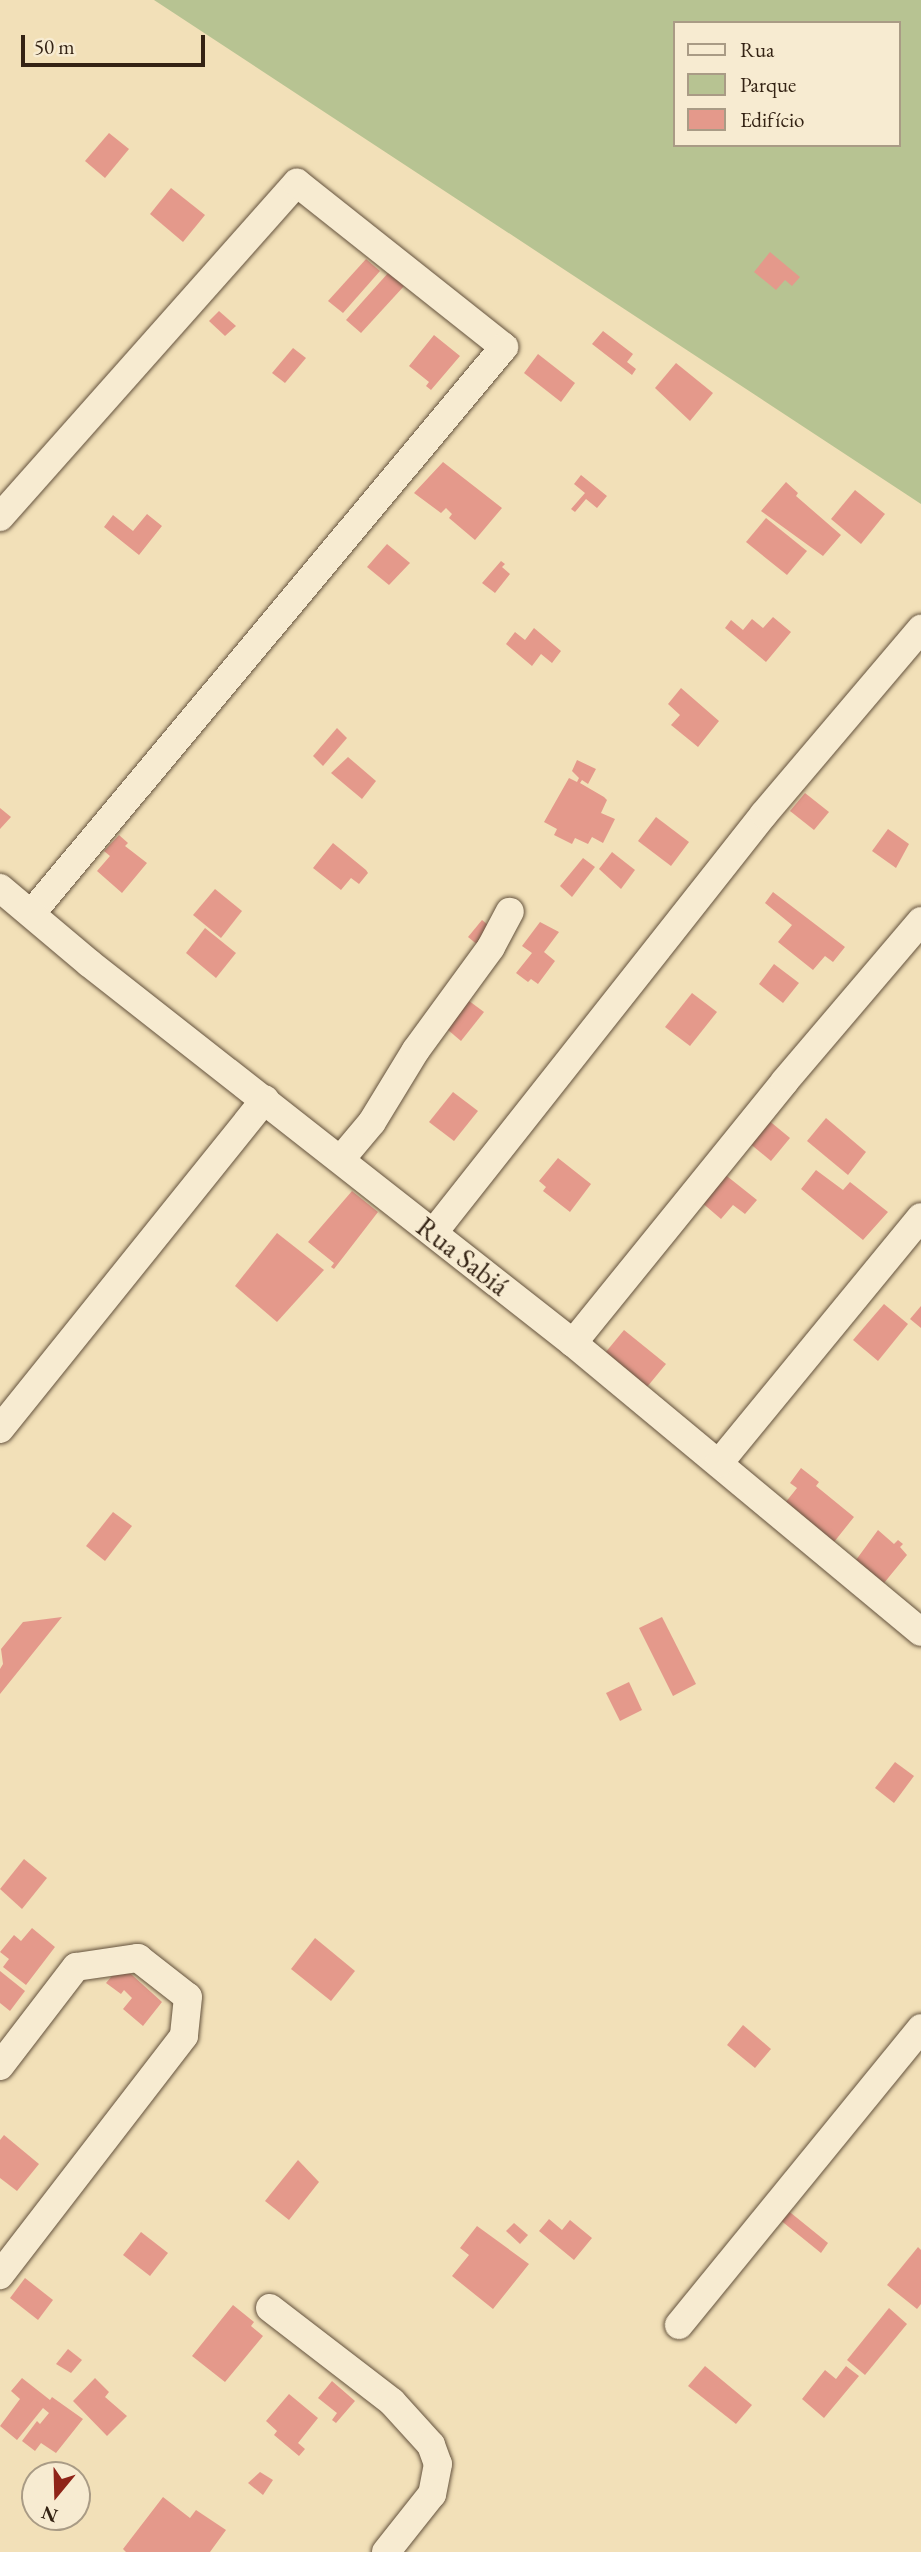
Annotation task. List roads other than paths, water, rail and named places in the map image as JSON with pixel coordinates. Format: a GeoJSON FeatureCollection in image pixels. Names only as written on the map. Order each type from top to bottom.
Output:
{"type":"FeatureCollection","features":[{"type":"Feature","properties":{"kind":"street"},"geometry":{"type":"LineString","coordinates":[[0,517],[297,183],[504,347],[31,914]]}},
{"type":"Feature","properties":{"kind":"street"},"geometry":{"type":"LineString","coordinates":[[434,1232],[764,814],[921,629]]}},
{"type":"Feature","properties":{"kind":"street","name":"Rua Sabiá"},"geometry":{"type":"LineString","coordinates":[[0,888],[573,1343],[921,1632]]}},
{"type":"Feature","properties":{"kind":"street"},"geometry":{"type":"LineString","coordinates":[[341,1159],[372,1122],[416,1050],[491,947],[510,912]]}},
{"type":"Feature","properties":{"kind":"street"},"geometry":{"type":"LineString","coordinates":[[573,1343],[921,921]]}},
{"type":"Feature","properties":{"kind":"street"},"geometry":{"type":"LineString","coordinates":[[0,1429],[265,1099]]}},
{"type":"Feature","properties":{"kind":"street"},"geometry":{"type":"LineString","coordinates":[[719,1463],[921,1217]]}},
{"type":"Feature","properties":{"kind":"street"},"geometry":{"type":"LineString","coordinates":[[0,2066],[76,1967],[138,1958],[188,1997],[184,2036],[0,2275]]}},
{"type":"Feature","properties":{"kind":"street"},"geometry":{"type":"LineString","coordinates":[[679,2325],[921,2028]]}},
{"type":"Feature","properties":{"kind":"street"},"geometry":{"type":"LineString","coordinates":[[270,2308],[392,2402],[431,2445],[438,2464],[432,2494],[386,2552]]}}]}
